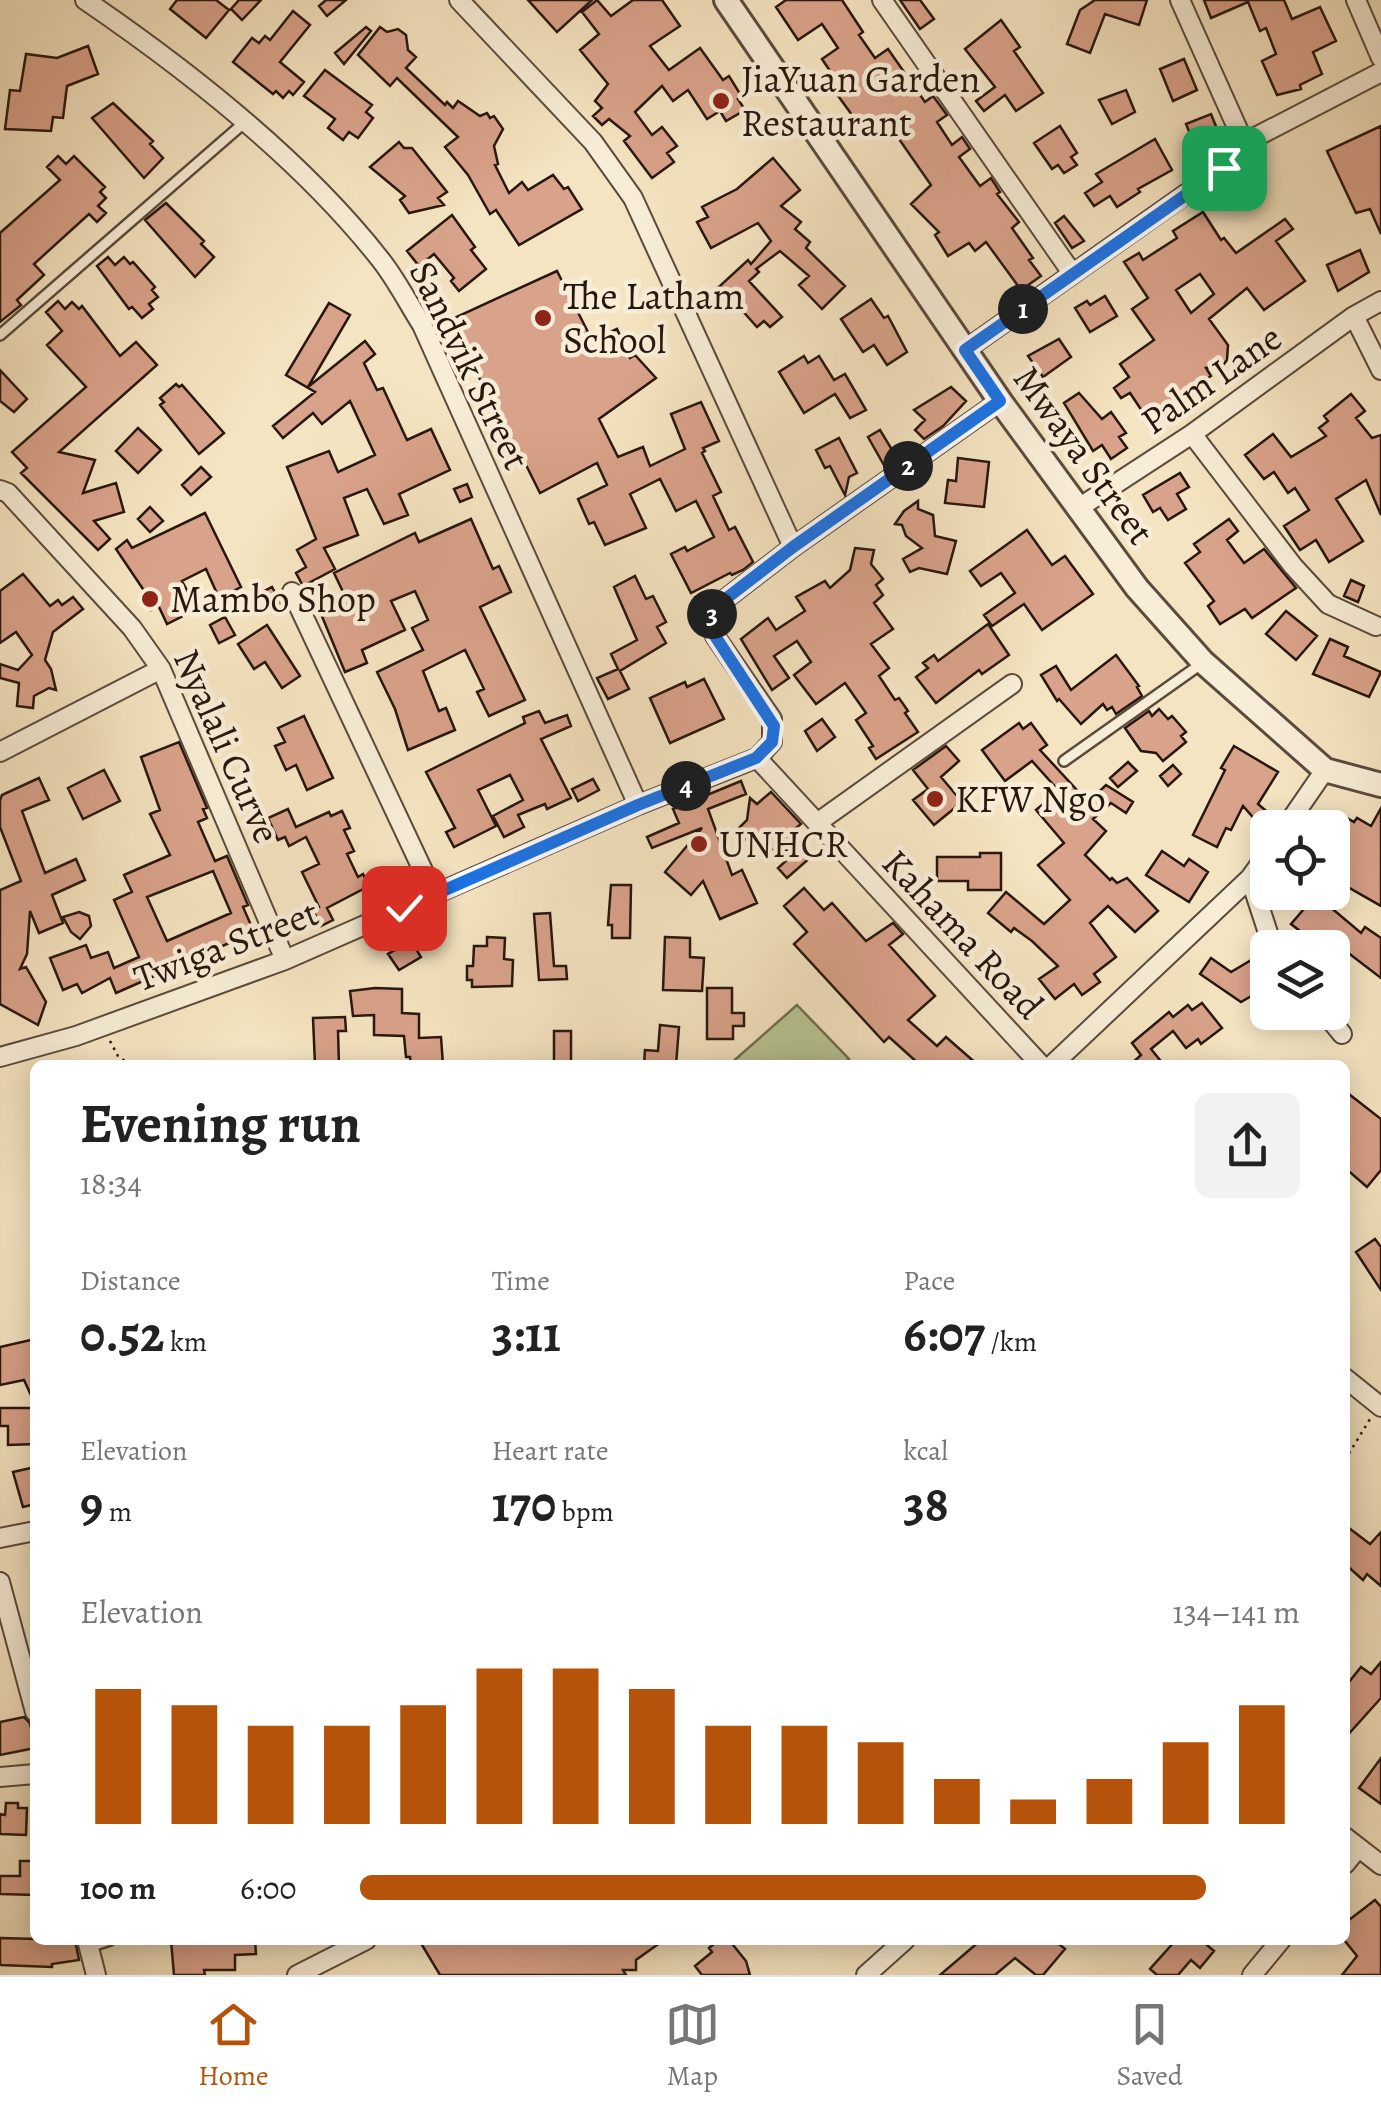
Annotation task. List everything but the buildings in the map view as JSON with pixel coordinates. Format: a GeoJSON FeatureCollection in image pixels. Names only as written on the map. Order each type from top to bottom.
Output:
{"type":"FeatureCollection","features":[{"type":"Feature","properties":{"kind":"street","name":"Sandvik Street"},"geometry":{"type":"LineString","coordinates":[[85,0],[246,122],[332,205],[382,261],[422,325],[638,805]]}},
{"type":"Feature","properties":{"kind":"street"},"geometry":{"type":"LineString","coordinates":[[460,0],[593,142],[634,198],[793,547]]}},
{"type":"Feature","properties":{"kind":"street"},"geometry":{"type":"LineString","coordinates":[[882,0],[1072,273]]}},
{"type":"Feature","properties":{"kind":"street"},"geometry":{"type":"LineString","coordinates":[[1180,0],[1244,143]]}},
{"type":"Feature","properties":{"kind":"street"},"geometry":{"type":"LineString","coordinates":[[1356,0],[1381,58]]}},
{"type":"Feature","properties":{"kind":"street","name":"Mwaya Street"},"geometry":{"type":"LineString","coordinates":[[728,1],[1000,401],[1138,588],[1203,662],[1324,770],[1381,785]]}},
{"type":"Feature","properties":{"kind":"street"},"geometry":{"type":"LineString","coordinates":[[965,350],[1224,168],[1244,143],[1381,72]]}},
{"type":"Feature","properties":{"kind":"street","name":"Palm Lane"},"geometry":{"type":"LineString","coordinates":[[1077,509],[1192,434],[1354,316],[1381,301]]}},
{"type":"Feature","properties":{"kind":"street"},"geometry":{"type":"LineString","coordinates":[[1354,316],[1381,370]]}},
{"type":"Feature","properties":{"kind":"street"},"geometry":{"type":"LineString","coordinates":[[756,758],[772,742],[772,719],[715,636],[710,622],[715,607],[1000,401]]}},
{"type":"Feature","properties":{"kind":"street"},"geometry":{"type":"LineString","coordinates":[[1192,434],[1293,566],[1328,604],[1376,626]]}},
{"type":"Feature","properties":{"kind":"street","name":"Nyalali Curve"},"geometry":{"type":"LineString","coordinates":[[0,490],[8,493],[132,628],[161,669],[286,960]]}},
{"type":"Feature","properties":{"kind":"street"},"geometry":{"type":"LineString","coordinates":[[292,592],[434,894]]}},
{"type":"Feature","properties":{"kind":"street"},"geometry":{"type":"LineString","coordinates":[[0,752],[161,669]]}},
{"type":"Feature","properties":{"kind":"street"},"geometry":{"type":"LineString","coordinates":[[818,823],[1012,684]]}},
{"type":"Feature","properties":{"kind":"street","name":"Twiga Street"},"geometry":{"type":"LineString","coordinates":[[0,1058],[286,960],[638,805],[756,758]]}},
{"type":"Feature","properties":{"kind":"street","name":"Kahama Road"},"geometry":{"type":"LineString","coordinates":[[756,758],[1036,1060]]}},
{"type":"Feature","properties":{"kind":"street"},"geometry":{"type":"LineString","coordinates":[[1297,810],[1324,770]]}},
{"type":"Feature","properties":{"kind":"street"},"geometry":{"type":"LineString","coordinates":[[1057,1060],[1250,878]]}},
{"type":"Feature","properties":{"kind":"street"},"geometry":{"type":"LineString","coordinates":[[1339,1030],[1342,1034]]}},
{"type":"Feature","properties":{"kind":"street"},"geometry":{"type":"LineString","coordinates":[[1350,1382],[1380,1407]]}},
{"type":"Feature","properties":{"kind":"street"},"geometry":{"type":"LineString","coordinates":[[0,1538],[30,1532]]}},
{"type":"Feature","properties":{"kind":"street"},"geometry":{"type":"LineString","coordinates":[[0,1582],[30,1693]]}},
{"type":"Feature","properties":{"kind":"street"},"geometry":{"type":"LineString","coordinates":[[0,1777],[30,1774]]}},
{"type":"Feature","properties":{"kind":"street"},"geometry":{"type":"LineString","coordinates":[[1352,1842],[1381,1864]]}},
{"type":"Feature","properties":{"kind":"street"},"geometry":{"type":"LineString","coordinates":[[88,1945],[96,1975]]}},
{"type":"Feature","properties":{"kind":"street"},"geometry":{"type":"LineString","coordinates":[[297,1975],[356,1945]]}},
{"type":"Feature","properties":{"kind":"street"},"geometry":{"type":"LineString","coordinates":[[866,1975],[899,1945]]}},
{"type":"Feature","properties":{"kind":"street"},"geometry":{"type":"LineString","coordinates":[[1252,1975],[1277,1945]]}},
{"type":"Feature","properties":{"kind":"lane"},"geometry":{"type":"LineString","coordinates":[[0,335],[246,122]]}},
{"type":"Feature","properties":{"kind":"lane"},"geometry":{"type":"LineString","coordinates":[[1064,760],[1203,662]]}},
{"type":"Feature","properties":{"kind":"path"},"geometry":{"type":"LineString","coordinates":[[102,1026],[123,1060]]}},
{"type":"Feature","properties":{"kind":"path"},"geometry":{"type":"LineString","coordinates":[[1350,1452],[1380,1407]]}},
{"type":"Feature","properties":{"kind":"green space"},"geometry":{"type":"Polygon","coordinates":[[[797,1005],[849,1059],[848,1060],[735,1060],[797,1005]]]}},
{"type":"Feature","properties":{"kind":"place","name":"JiaYuan Garden Restaurant"},"geometry":{"type":"Point","coordinates":[721,101]}},
{"type":"Feature","properties":{"kind":"place","name":"The Latham School"},"geometry":{"type":"Point","coordinates":[543,318]}},
{"type":"Feature","properties":{"kind":"place","name":"Mambo Shop"},"geometry":{"type":"Point","coordinates":[150,599]}},
{"type":"Feature","properties":{"kind":"place","name":"KFW Ngo"},"geometry":{"type":"Point","coordinates":[935,799]}},
{"type":"Feature","properties":{"kind":"place","name":"UNHCR"},"geometry":{"type":"Point","coordinates":[699,844]}},
{"type":"Feature","properties":{"kind":"route"},"geometry":{"type":"LineString","coordinates":[[404,908],[638,805],[756,758],[772,742],[774,726],[715,636],[710,622],[715,607],[1000,401],[965,350],[1224,168]]}}]}
